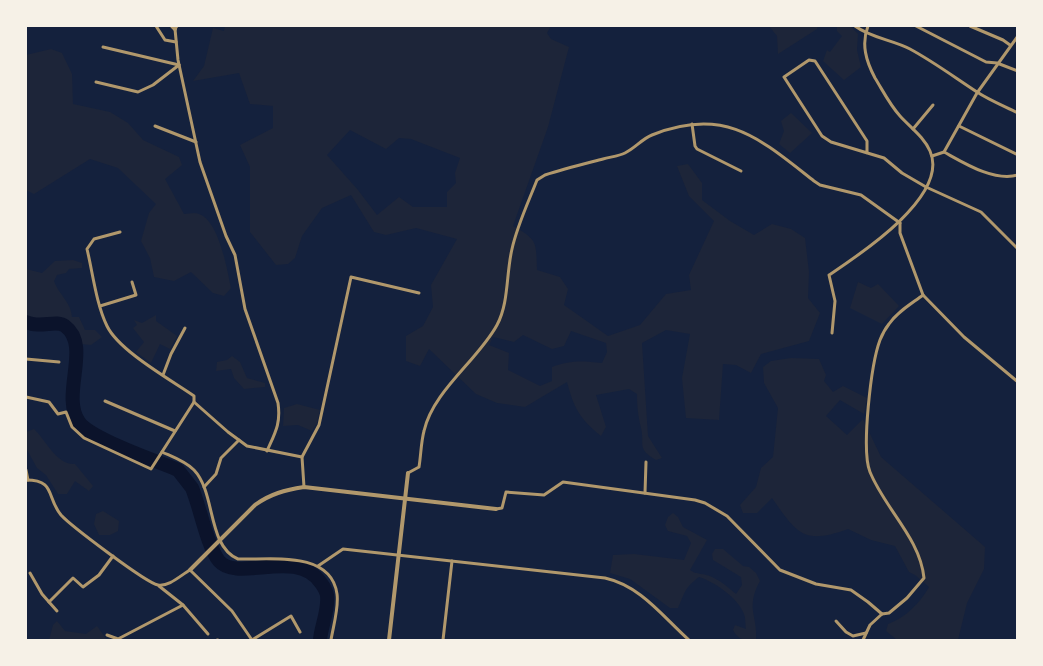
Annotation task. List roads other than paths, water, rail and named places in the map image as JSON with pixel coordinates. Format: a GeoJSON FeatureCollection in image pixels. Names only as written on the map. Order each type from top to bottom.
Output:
{"type":"FeatureCollection","features":[{"type":"Feature","properties":{"kind":"street"},"geometry":{"type":"LineString","coordinates":[[156,26],[165,40],[176,42]]}},
{"type":"Feature","properties":{"kind":"street"},"geometry":{"type":"LineString","coordinates":[[855,26],[913,50],[952,74],[977,93],[1017,114]]}},
{"type":"Feature","properties":{"kind":"street"},"geometry":{"type":"LineString","coordinates":[[832,333],[835,301],[829,275],[900,223],[918,202],[931,172],[932,156],[925,141],[892,106],[872,72],[864,49],[868,26]]}},
{"type":"Feature","properties":{"kind":"street"},"geometry":{"type":"LineString","coordinates":[[916,26],[986,62],[997,63],[1017,71]]}},
{"type":"Feature","properties":{"kind":"street"},"geometry":{"type":"LineString","coordinates":[[970,26],[1004,40],[1010,45]]}},
{"type":"Feature","properties":{"kind":"street"},"geometry":{"type":"LineString","coordinates":[[174,27],[179,64],[200,162],[235,255],[245,309],[278,403],[280,417],[278,428],[267,451]]}},
{"type":"Feature","properties":{"kind":"street"},"geometry":{"type":"LineString","coordinates":[[932,156],[944,152],[977,93],[1017,36]]}},
{"type":"Feature","properties":{"kind":"street"},"geometry":{"type":"LineString","coordinates":[[103,47],[179,64]]}},
{"type":"Feature","properties":{"kind":"street"},"geometry":{"type":"LineString","coordinates":[[867,153],[867,141],[815,61],[809,60],[784,77],[822,136],[831,142],[867,153],[884,158],[902,173],[926,187],[981,212],[1017,249]]}},
{"type":"Feature","properties":{"kind":"street"},"geometry":{"type":"LineString","coordinates":[[96,82],[138,92],[153,85],[179,64]]}},
{"type":"Feature","properties":{"kind":"street"},"geometry":{"type":"LineString","coordinates":[[913,129],[933,105]]}},
{"type":"Feature","properties":{"kind":"street"},"geometry":{"type":"LineString","coordinates":[[389,640],[408,473],[419,467],[424,429],[433,411],[447,389],[498,324],[506,290],[511,250],[537,180],[545,174],[624,153],[650,136],[692,124],[715,123],[750,135],[776,151],[820,185],[861,195],[900,223]]}},
{"type":"Feature","properties":{"kind":"street"},"geometry":{"type":"LineString","coordinates":[[692,124],[697,149],[741,171]]}},
{"type":"Feature","properties":{"kind":"street"},"geometry":{"type":"LineString","coordinates":[[155,126],[196,142]]}},
{"type":"Feature","properties":{"kind":"street"},"geometry":{"type":"LineString","coordinates":[[959,126],[1017,155]]}},
{"type":"Feature","properties":{"kind":"street"},"geometry":{"type":"LineString","coordinates":[[944,152],[960,162],[993,175],[1016,176],[1017,180]]}},
{"type":"Feature","properties":{"kind":"street"},"geometry":{"type":"LineString","coordinates":[[900,223],[900,233],[923,295],[964,337],[1017,382]]}},
{"type":"Feature","properties":{"kind":"street"},"geometry":{"type":"LineString","coordinates":[[26,398],[49,402],[58,414],[66,412],[72,427],[84,438],[151,469],[194,402],[194,396],[131,352],[116,339],[108,328],[100,306],[87,249],[94,239],[120,232]]}},
{"type":"Feature","properties":{"kind":"street"},"geometry":{"type":"LineString","coordinates":[[304,488],[302,457],[319,425],[351,277],[419,293]]}},
{"type":"Feature","properties":{"kind":"street"},"geometry":{"type":"LineString","coordinates":[[100,306],[136,295],[132,282]]}},
{"type":"Feature","properties":{"kind":"street"},"geometry":{"type":"LineString","coordinates":[[158,585],[169,584],[190,570],[264,499],[277,493],[304,488],[496,509],[502,507],[506,492],[544,495],[563,482],[705,503],[728,516],[780,570],[816,584],[851,590],[882,614],[890,614],[924,578],[922,562],[869,470],[866,446],[875,360],[880,340],[895,316],[923,295]]}},
{"type":"Feature","properties":{"kind":"street"},"geometry":{"type":"LineString","coordinates":[[163,375],[185,328]]}},
{"type":"Feature","properties":{"kind":"street"},"geometry":{"type":"LineString","coordinates":[[26,359],[59,362]]}},
{"type":"Feature","properties":{"kind":"street"},"geometry":{"type":"LineString","coordinates":[[105,401],[175,431]]}},
{"type":"Feature","properties":{"kind":"street"},"geometry":{"type":"LineString","coordinates":[[194,402],[247,446],[302,457]]}},
{"type":"Feature","properties":{"kind":"street"},"geometry":{"type":"LineString","coordinates":[[204,488],[216,474],[221,458],[239,440]]}},
{"type":"Feature","properties":{"kind":"street"},"geometry":{"type":"LineString","coordinates":[[161,453],[183,461],[195,472],[204,488],[219,540],[230,556],[238,559],[307,561],[323,569],[333,582],[338,596],[331,640]]}},
{"type":"Feature","properties":{"kind":"street"},"geometry":{"type":"LineString","coordinates":[[645,493],[646,462]]}},
{"type":"Feature","properties":{"kind":"street"},"geometry":{"type":"LineString","coordinates":[[26,470],[27,480],[41,481],[46,485],[60,514],[113,556],[158,585],[183,605],[208,634]]}},
{"type":"Feature","properties":{"kind":"street"},"geometry":{"type":"LineString","coordinates":[[318,566],[343,549],[616,580],[647,598],[663,617],[689,640]]}},
{"type":"Feature","properties":{"kind":"street"},"geometry":{"type":"LineString","coordinates":[[49,602],[73,578],[83,587],[99,575],[113,556]]}},
{"type":"Feature","properties":{"kind":"street"},"geometry":{"type":"LineString","coordinates":[[443,640],[452,561]]}},
{"type":"Feature","properties":{"kind":"street"},"geometry":{"type":"LineString","coordinates":[[190,570],[232,611],[252,640],[291,616],[300,632]]}},
{"type":"Feature","properties":{"kind":"street"},"geometry":{"type":"LineString","coordinates":[[30,573],[42,594],[57,611]]}},
{"type":"Feature","properties":{"kind":"street"},"geometry":{"type":"LineString","coordinates":[[107,635],[117,639],[183,605]]}},
{"type":"Feature","properties":{"kind":"street"},"geometry":{"type":"LineString","coordinates":[[863,640],[870,625],[882,614]]}},
{"type":"Feature","properties":{"kind":"street"},"geometry":{"type":"LineString","coordinates":[[836,621],[853,636],[867,632]]}},
{"type":"Feature","properties":{"kind":"waterway"},"geometry":{"type":"LineString","coordinates":[[26,322],[37,325],[61,324],[73,335],[76,346],[73,398],[74,411],[79,422],[86,429],[110,442],[178,470],[192,488],[211,546],[219,561],[228,567],[240,569],[298,567],[311,573],[321,583],[326,592],[327,601],[320,640]]}}]}
